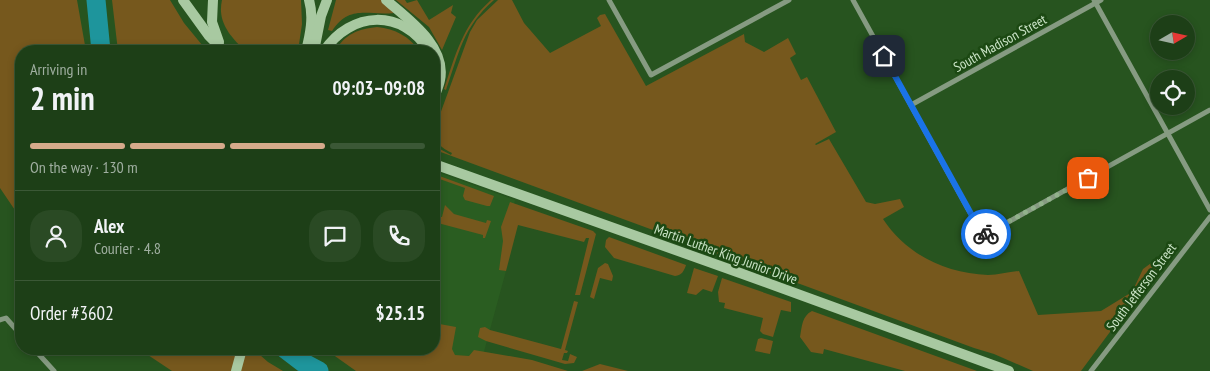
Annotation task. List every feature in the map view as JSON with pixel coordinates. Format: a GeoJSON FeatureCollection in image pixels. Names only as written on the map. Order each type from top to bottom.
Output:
{"type":"FeatureCollection","features":[{"type":"Feature","properties":{"kind":"main road"},"geometry":{"type":"LineString","coordinates":[[183,0],[209,36],[218,45]]}},
{"type":"Feature","properties":{"kind":"main road"},"geometry":{"type":"LineString","coordinates":[[213,0],[212,22],[216,38],[220,45]]}},
{"type":"Feature","properties":{"kind":"main road"},"geometry":{"type":"LineString","coordinates":[[307,45],[311,28],[310,0]]}},
{"type":"Feature","properties":{"kind":"main road"},"geometry":{"type":"LineString","coordinates":[[316,45],[327,0]]}},
{"type":"Feature","properties":{"kind":"main road"},"geometry":{"type":"LineString","coordinates":[[386,0],[424,32],[433,45]]}},
{"type":"Feature","properties":{"kind":"main road"},"geometry":{"type":"LineString","coordinates":[[329,45],[338,34],[349,26],[376,20],[396,23],[407,28],[417,35],[424,45]]}},
{"type":"Feature","properties":{"kind":"main road"},"geometry":{"type":"LineString","coordinates":[[440,67],[440,81]]}},
{"type":"Feature","properties":{"kind":"main road","name":"Martin Luther King Junior Drive"},"geometry":{"type":"LineString","coordinates":[[440,166],[767,282],[1009,371]]}},
{"type":"Feature","properties":{"kind":"main road"},"geometry":{"type":"LineString","coordinates":[[236,371],[240,355]]}},
{"type":"Feature","properties":{"kind":"street"},"geometry":{"type":"LineString","coordinates":[[609,0],[651,75],[790,0]]}},
{"type":"Feature","properties":{"kind":"street"},"geometry":{"type":"LineString","coordinates":[[852,0],[983,236],[1210,110]]}},
{"type":"Feature","properties":{"kind":"street"},"geometry":{"type":"LineString","coordinates":[[1097,1],[1210,210]]}},
{"type":"Feature","properties":{"kind":"street","name":"South Madison Street"},"geometry":{"type":"LineString","coordinates":[[911,105],[1097,1]]}},
{"type":"Feature","properties":{"kind":"street","name":"South Jefferson Street"},"geometry":{"type":"LineString","coordinates":[[1092,371],[1210,216]]}},
{"type":"Feature","properties":{"kind":"street"},"geometry":{"type":"LineString","coordinates":[[3,319],[15,330]]}},
{"type":"Feature","properties":{"kind":"street"},"geometry":{"type":"LineString","coordinates":[[39,355],[54,371]]}},
{"type":"Feature","properties":{"kind":"shaded area"},"geometry":{"type":"Polygon","coordinates":[[[0,0],[77,0],[85,45],[15,45],[15,210],[0,188],[0,0]]]}},
{"type":"Feature","properties":{"kind":"shaded area"},"geometry":{"type":"Polygon","coordinates":[[[112,0],[170,0],[184,23],[202,45],[117,45],[112,0]]]}},
{"type":"Feature","properties":{"kind":"shaded area"},"geometry":{"type":"Polygon","coordinates":[[[222,0],[301,0],[302,24],[299,45],[239,45],[223,22],[222,0]]]}},
{"type":"Feature","properties":{"kind":"shaded area"},"geometry":{"type":"Polygon","coordinates":[[[336,0],[383,0],[394,13],[353,14],[346,17],[332,31],[328,30],[336,0]]]}},
{"type":"Feature","properties":{"kind":"shaded area"},"geometry":{"type":"Polygon","coordinates":[[[396,0],[405,0],[407,3],[417,0],[429,20],[453,5],[451,13],[456,17],[442,50],[429,27],[396,0]]]}},
{"type":"Feature","properties":{"kind":"shaded area"},"geometry":{"type":"Polygon","coordinates":[[[491,0],[494,0],[475,20],[463,41],[446,90],[444,89],[461,41],[473,20],[491,0]]]}},
{"type":"Feature","properties":{"kind":"shaded area"},"geometry":{"type":"Polygon","coordinates":[[[498,0],[512,0],[524,23],[550,53],[601,26],[597,18],[605,14],[646,86],[744,34],[745,42],[764,52],[788,38],[796,54],[790,58],[801,80],[807,77],[836,132],[815,144],[829,139],[866,202],[875,204],[900,199],[904,207],[883,219],[893,232],[915,252],[942,266],[988,275],[1019,271],[1038,315],[1101,311],[1132,292],[1143,269],[1173,247],[1081,371],[1033,371],[994,354],[440,152],[440,149],[451,155],[452,153],[444,149],[440,144],[440,114],[470,32],[477,20],[498,0]]]}},
{"type":"Feature","properties":{"kind":"shaded area"},"geometry":{"type":"Polygon","coordinates":[[[377,27],[390,29],[401,34],[415,45],[339,45],[348,36],[364,29],[377,27]]]}},
{"type":"Feature","properties":{"kind":"shaded area"},"geometry":{"type":"Polygon","coordinates":[[[440,173],[515,200],[499,269],[506,271],[482,359],[437,371],[435,355],[440,355],[440,173]]]}},
{"type":"Feature","properties":{"kind":"shaded area"},"geometry":{"type":"Polygon","coordinates":[[[440,176],[494,196],[490,206],[465,200],[463,196],[465,188],[440,179],[440,176]]]}},
{"type":"Feature","properties":{"kind":"shaded area"},"geometry":{"type":"Polygon","coordinates":[[[510,202],[593,231],[596,234],[580,295],[575,295],[589,238],[586,238],[584,242],[518,225],[506,271],[499,270],[503,241],[501,227],[510,202]]]}},
{"type":"Feature","properties":{"kind":"shaded area"},"geometry":{"type":"Polygon","coordinates":[[[445,205],[454,214],[486,223],[487,220],[491,221],[485,238],[483,238],[483,235],[440,224],[440,217],[442,217],[445,205]]]}},
{"type":"Feature","properties":{"kind":"shaded area"},"geometry":{"type":"Polygon","coordinates":[[[609,237],[686,265],[681,274],[675,276],[614,258],[605,247],[606,240],[609,237]]]}},
{"type":"Feature","properties":{"kind":"shaded area"},"geometry":{"type":"Polygon","coordinates":[[[605,263],[608,264],[613,276],[612,281],[600,278],[594,299],[590,297],[598,268],[605,263]]]}},
{"type":"Feature","properties":{"kind":"shaded area"},"geometry":{"type":"Polygon","coordinates":[[[694,268],[718,276],[712,292],[703,289],[696,295],[687,293],[694,268]]]}},
{"type":"Feature","properties":{"kind":"shaded area"},"geometry":{"type":"Polygon","coordinates":[[[722,278],[791,302],[791,312],[781,310],[773,337],[760,331],[763,318],[724,308],[725,303],[719,302],[718,292],[722,278]]]}},
{"type":"Feature","properties":{"kind":"shaded area"},"geometry":{"type":"Polygon","coordinates":[[[574,301],[578,302],[565,350],[568,351],[564,353],[562,360],[568,361],[570,354],[577,357],[574,363],[565,364],[478,337],[480,328],[485,327],[561,349],[574,301]]]}},
{"type":"Feature","properties":{"kind":"shaded area"},"geometry":{"type":"Polygon","coordinates":[[[812,311],[977,371],[905,371],[824,349],[823,354],[811,352],[800,337],[804,319],[812,311]]]}},
{"type":"Feature","properties":{"kind":"shaded area"},"geometry":{"type":"Polygon","coordinates":[[[440,324],[456,327],[452,349],[455,355],[469,356],[474,350],[532,360],[568,371],[356,371],[333,355],[440,355],[440,324]]]}},
{"type":"Feature","properties":{"kind":"shaded area"},"geometry":{"type":"Polygon","coordinates":[[[758,339],[773,341],[770,354],[755,351],[758,339]]]}},
{"type":"Feature","properties":{"kind":"shaded area"},"geometry":{"type":"Polygon","coordinates":[[[148,355],[260,355],[283,371],[172,371],[148,355]]]}},
{"type":"Feature","properties":{"kind":"shaded area"},"geometry":{"type":"Polygon","coordinates":[[[600,364],[628,371],[582,371],[600,364]]]}},
{"type":"Feature","properties":{"kind":"waterway"},"geometry":{"type":"LineString","coordinates":[[96,0],[100,45]]}},
{"type":"Feature","properties":{"kind":"waterway"},"geometry":{"type":"LineString","coordinates":[[293,355],[319,371]]}},
{"type":"Feature","properties":{"kind":"way so far"},"geometry":{"type":"LineString","coordinates":[[986,234],[1088,178]]}},
{"type":"Feature","properties":{"kind":"route"},"geometry":{"type":"LineString","coordinates":[[884,56],[983,236],[986,234]]}}]}
